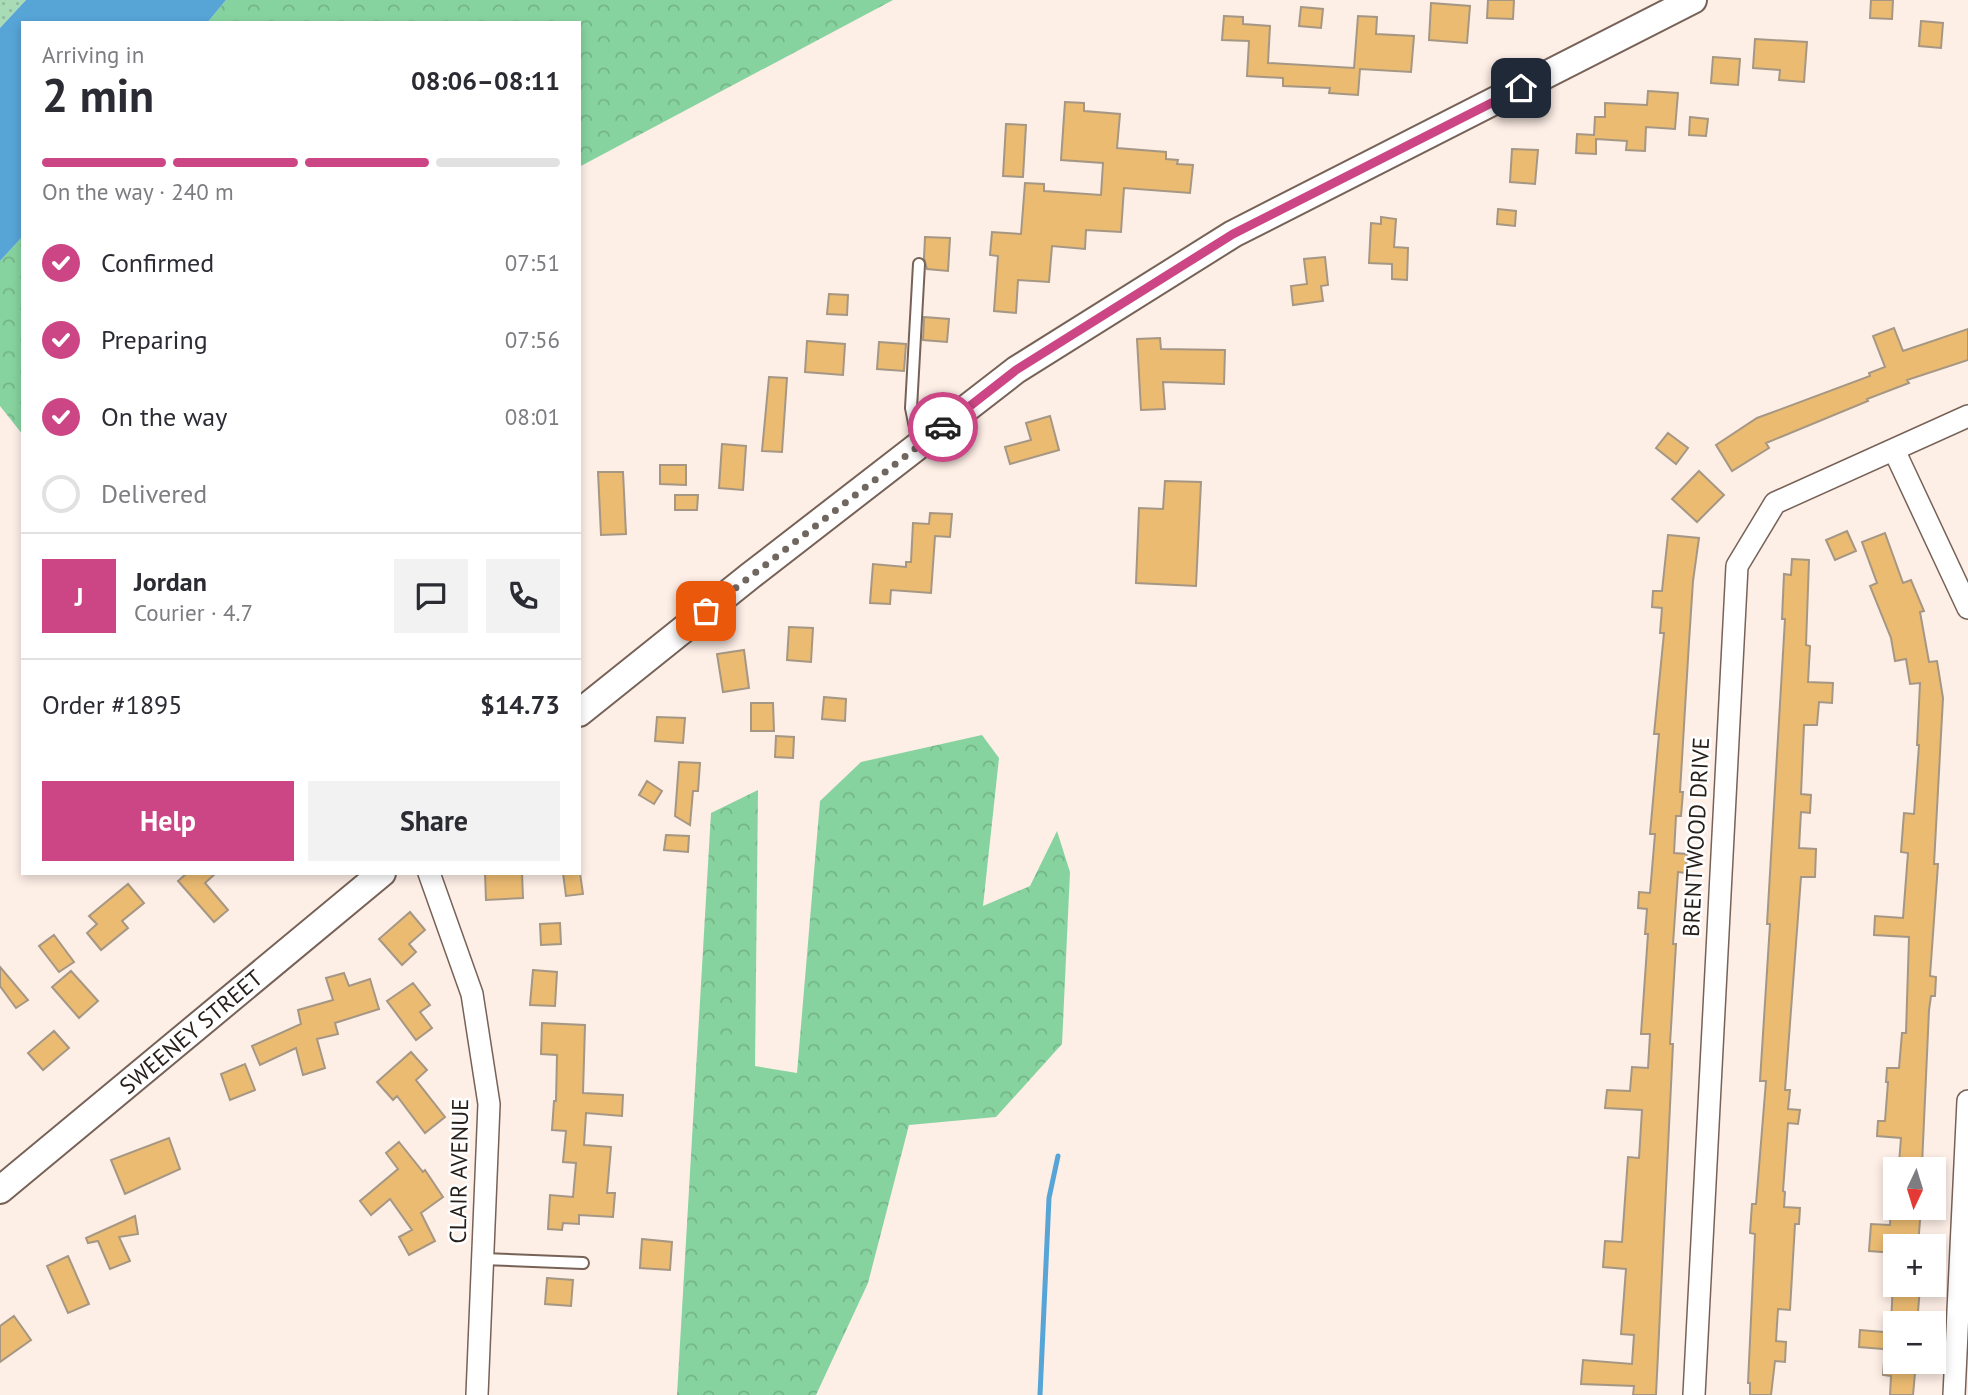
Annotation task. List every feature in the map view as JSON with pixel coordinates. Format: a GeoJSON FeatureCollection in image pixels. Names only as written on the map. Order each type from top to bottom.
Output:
{"type":"FeatureCollection","features":[{"type":"Feature","properties":{"kind":"street"},"geometry":{"type":"LineString","coordinates":[[581,711],[750,576],[1016,370],[1233,234],[1693,0]]}},
{"type":"Feature","properties":{"kind":"street","name":"BRENTWOOD DRIVE"},"geometry":{"type":"LineString","coordinates":[[1694,1395],[1737,566],[1776,503],[1968,415]]}},
{"type":"Feature","properties":{"kind":"street"},"geometry":{"type":"LineString","coordinates":[[1895,450],[1968,608]]}},
{"type":"Feature","properties":{"kind":"street","name":"SWEENEY STREET"},"geometry":{"type":"LineString","coordinates":[[0,1190],[380,875]]}},
{"type":"Feature","properties":{"kind":"street","name":"CLAIR AVENUE"},"geometry":{"type":"LineString","coordinates":[[430,875],[472,994],[489,1104],[477,1395]]}},
{"type":"Feature","properties":{"kind":"street"},"geometry":{"type":"LineString","coordinates":[[1954,1395],[1968,1101]]}},
{"type":"Feature","properties":{"kind":"lane"},"geometry":{"type":"LineString","coordinates":[[919,264],[911,408],[919,446]]}},
{"type":"Feature","properties":{"kind":"lane"},"geometry":{"type":"LineString","coordinates":[[483,1259],[583,1263]]}},
{"type":"Feature","properties":{"kind":"green space"},"geometry":{"type":"Polygon","coordinates":[[[0,0],[26,0],[0,28],[0,0]]]}},
{"type":"Feature","properties":{"kind":"green space"},"geometry":{"type":"Polygon","coordinates":[[[226,0],[893,0],[581,166],[581,21],[209,21],[226,0]]]}},
{"type":"Feature","properties":{"kind":"green space"},"geometry":{"type":"Polygon","coordinates":[[[21,238],[21,432],[0,406],[0,261],[21,238]]]}},
{"type":"Feature","properties":{"kind":"green space"},"geometry":{"type":"Polygon","coordinates":[[[982,735],[999,758],[983,906],[1030,886],[1057,831],[1070,872],[1062,1044],[996,1117],[909,1125],[868,1283],[816,1395],[677,1395],[711,813],[758,790],[755,1066],[797,1073],[820,801],[861,762],[982,735]]]}},
{"type":"Feature","properties":{"kind":"water"},"geometry":{"type":"Polygon","coordinates":[[[26,0],[226,0],[209,21],[21,21],[21,238],[0,261],[0,28],[26,0]]]}},
{"type":"Feature","properties":{"kind":"building"},"geometry":{"type":"Polygon","coordinates":[[[1488,0],[1514,0],[1513,19],[1487,18],[1488,0]]]}},
{"type":"Feature","properties":{"kind":"building"},"geometry":{"type":"Polygon","coordinates":[[[1871,0],[1893,0],[1892,19],[1870,18],[1871,0]]]}},
{"type":"Feature","properties":{"kind":"building"},"geometry":{"type":"Polygon","coordinates":[[[1431,3],[1470,6],[1467,43],[1429,40],[1431,3]]]}},
{"type":"Feature","properties":{"kind":"building"},"geometry":{"type":"Polygon","coordinates":[[[1301,7],[1323,9],[1321,28],[1299,26],[1301,7]]]}},
{"type":"Feature","properties":{"kind":"building"},"geometry":{"type":"Polygon","coordinates":[[[1224,16],[1243,17],[1243,24],[1270,26],[1268,63],[1354,68],[1358,16],[1377,17],[1376,34],[1414,36],[1411,72],[1360,69],[1358,95],[1329,93],[1330,88],[1283,86],[1283,78],[1247,76],[1249,41],[1222,40],[1224,16]]]}},
{"type":"Feature","properties":{"kind":"building"},"geometry":{"type":"Polygon","coordinates":[[[1921,21],[1943,23],[1941,48],[1919,46],[1921,21]]]}},
{"type":"Feature","properties":{"kind":"building"},"geometry":{"type":"Polygon","coordinates":[[[1755,39],[1807,42],[1804,82],[1779,80],[1780,70],[1753,68],[1755,39]]]}},
{"type":"Feature","properties":{"kind":"building"},"geometry":{"type":"Polygon","coordinates":[[[1713,57],[1740,59],[1738,85],[1711,83],[1713,57]]]}},
{"type":"Feature","properties":{"kind":"building"},"geometry":{"type":"Polygon","coordinates":[[[1648,91],[1678,93],[1675,129],[1646,127],[1645,151],[1626,150],[1627,141],[1596,139],[1596,154],[1576,153],[1577,134],[1594,135],[1595,117],[1605,117],[1605,103],[1647,105],[1648,91]]]}},
{"type":"Feature","properties":{"kind":"building"},"geometry":{"type":"Polygon","coordinates":[[[1065,102],[1084,103],[1084,111],[1120,114],[1117,148],[1166,152],[1166,159],[1178,160],[1177,164],[1193,165],[1190,193],[1124,188],[1121,232],[1086,230],[1085,249],[1052,246],[1049,282],[1018,280],[1016,313],[994,311],[998,256],[990,255],[992,232],[1021,234],[1025,183],[1044,184],[1044,191],[1101,195],[1103,163],[1061,160],[1065,102]]]}},
{"type":"Feature","properties":{"kind":"building"},"geometry":{"type":"Polygon","coordinates":[[[1690,117],[1708,119],[1706,136],[1689,135],[1690,117]]]}},
{"type":"Feature","properties":{"kind":"building"},"geometry":{"type":"Polygon","coordinates":[[[1006,124],[1026,125],[1023,177],[1003,176],[1006,124]]]}},
{"type":"Feature","properties":{"kind":"building"},"geometry":{"type":"Polygon","coordinates":[[[1512,149],[1538,150],[1535,184],[1510,182],[1512,149]]]}},
{"type":"Feature","properties":{"kind":"building"},"geometry":{"type":"Polygon","coordinates":[[[1498,209],[1516,211],[1515,226],[1497,224],[1498,209]]]}},
{"type":"Feature","properties":{"kind":"building"},"geometry":{"type":"Polygon","coordinates":[[[1381,217],[1396,219],[1394,247],[1408,248],[1407,280],[1392,279],[1392,264],[1369,263],[1371,223],[1381,224],[1381,217]]]}},
{"type":"Feature","properties":{"kind":"building"},"geometry":{"type":"Polygon","coordinates":[[[925,237],[950,238],[948,271],[927,269],[924,258],[925,237]]]}},
{"type":"Feature","properties":{"kind":"building"},"geometry":{"type":"Polygon","coordinates":[[[1325,257],[1328,285],[1321,286],[1323,301],[1293,305],[1291,286],[1307,284],[1304,259],[1325,257]]]}},
{"type":"Feature","properties":{"kind":"building"},"geometry":{"type":"Polygon","coordinates":[[[829,294],[848,295],[847,315],[827,314],[829,294]]]}},
{"type":"Feature","properties":{"kind":"building"},"geometry":{"type":"Polygon","coordinates":[[[924,317],[949,319],[947,342],[923,340],[924,317]]]}},
{"type":"Feature","properties":{"kind":"building"},"geometry":{"type":"Polygon","coordinates":[[[1894,328],[1903,351],[1968,329],[1968,360],[1907,380],[1909,383],[1766,443],[1769,448],[1732,471],[1716,445],[1757,418],[1870,376],[1869,373],[1885,367],[1873,336],[1894,328]]]}},
{"type":"Feature","properties":{"kind":"building"},"geometry":{"type":"Polygon","coordinates":[[[1160,338],[1161,349],[1225,350],[1224,384],[1163,382],[1165,409],[1141,410],[1137,339],[1160,338]]]}},
{"type":"Feature","properties":{"kind":"building"},"geometry":{"type":"Polygon","coordinates":[[[807,341],[845,344],[843,375],[805,372],[807,341]]]}},
{"type":"Feature","properties":{"kind":"building"},"geometry":{"type":"Polygon","coordinates":[[[879,342],[906,344],[904,371],[877,369],[879,342]]]}},
{"type":"Feature","properties":{"kind":"building"},"geometry":{"type":"Polygon","coordinates":[[[769,377],[787,378],[782,452],[762,451],[769,377]]]}},
{"type":"Feature","properties":{"kind":"building"},"geometry":{"type":"Polygon","coordinates":[[[1050,416],[1059,450],[1010,464],[1005,447],[1031,440],[1026,423],[1050,416]]]}},
{"type":"Feature","properties":{"kind":"building"},"geometry":{"type":"Polygon","coordinates":[[[1668,433],[1688,448],[1676,464],[1656,448],[1668,433]]]}},
{"type":"Feature","properties":{"kind":"building"},"geometry":{"type":"Polygon","coordinates":[[[722,444],[746,446],[743,490],[719,488],[722,444]]]}},
{"type":"Feature","properties":{"kind":"building"},"geometry":{"type":"Polygon","coordinates":[[[660,465],[686,465],[686,485],[660,484],[660,465]]]}},
{"type":"Feature","properties":{"kind":"building"},"geometry":{"type":"Polygon","coordinates":[[[1699,471],[1724,495],[1697,522],[1672,499],[1699,471]]]}},
{"type":"Feature","properties":{"kind":"building"},"geometry":{"type":"Polygon","coordinates":[[[598,472],[623,472],[626,534],[601,535],[598,472]]]}},
{"type":"Feature","properties":{"kind":"building"},"geometry":{"type":"Polygon","coordinates":[[[1165,481],[1201,482],[1196,586],[1136,583],[1139,508],[1163,509],[1165,481]]]}},
{"type":"Feature","properties":{"kind":"building"},"geometry":{"type":"Polygon","coordinates":[[[675,495],[698,495],[697,510],[675,510],[675,495]]]}},
{"type":"Feature","properties":{"kind":"building"},"geometry":{"type":"Polygon","coordinates":[[[930,513],[952,514],[950,537],[935,536],[931,593],[891,590],[890,604],[870,603],[873,564],[906,567],[906,562],[911,562],[913,523],[929,524],[930,513]]]}},
{"type":"Feature","properties":{"kind":"building"},"geometry":{"type":"Polygon","coordinates":[[[1847,531],[1856,551],[1835,560],[1826,540],[1847,531]]]}},
{"type":"Feature","properties":{"kind":"building"},"geometry":{"type":"Polygon","coordinates":[[[1885,533],[1903,583],[1911,580],[1924,611],[1920,612],[1929,662],[1937,661],[1943,698],[1934,864],[1938,864],[1930,976],[1936,977],[1935,996],[1931,996],[1929,1010],[1922,1157],[1899,1157],[1901,1138],[1877,1136],[1878,1121],[1885,1121],[1887,1068],[1899,1068],[1902,1033],[1906,1033],[1909,937],[1874,935],[1875,916],[1903,918],[1908,853],[1901,852],[1904,813],[1914,814],[1920,683],[1910,684],[1906,659],[1895,661],[1891,638],[1870,586],[1877,583],[1862,542],[1885,533]]]}},
{"type":"Feature","properties":{"kind":"building"},"geometry":{"type":"Polygon","coordinates":[[[1668,535],[1699,538],[1689,642],[1680,792],[1683,792],[1681,816],[1676,816],[1674,853],[1687,854],[1686,873],[1678,872],[1673,944],[1676,944],[1670,1044],[1673,1044],[1656,1395],[1633,1395],[1634,1386],[1581,1384],[1583,1360],[1632,1364],[1634,1335],[1621,1334],[1626,1269],[1603,1267],[1605,1241],[1622,1242],[1628,1157],[1639,1158],[1642,1110],[1605,1108],[1607,1090],[1630,1091],[1632,1067],[1648,1068],[1650,1034],[1641,1034],[1648,934],[1645,934],[1647,909],[1638,908],[1639,892],[1650,893],[1655,834],[1650,834],[1659,734],[1654,734],[1664,633],[1660,633],[1662,608],[1652,607],[1653,591],[1662,591],[1668,535]]]}},
{"type":"Feature","properties":{"kind":"building"},"geometry":{"type":"Polygon","coordinates":[[[1792,559],[1809,560],[1806,645],[1810,646],[1808,682],[1833,683],[1832,703],[1819,702],[1817,725],[1804,725],[1801,794],[1811,795],[1810,813],[1801,812],[1799,848],[1816,849],[1815,877],[1801,877],[1785,1090],[1790,1090],[1788,1109],[1800,1110],[1798,1124],[1788,1123],[1784,1207],[1800,1208],[1799,1224],[1795,1224],[1790,1310],[1778,1309],[1776,1341],[1786,1342],[1785,1362],[1775,1361],[1771,1395],[1750,1395],[1748,1383],[1755,1234],[1750,1233],[1752,1204],[1756,1204],[1766,1081],[1760,1081],[1785,619],[1782,619],[1784,574],[1791,575],[1792,559]]]}},
{"type":"Feature","properties":{"kind":"building"},"geometry":{"type":"Polygon","coordinates":[[[789,627],[813,628],[811,662],[787,660],[789,627]]]}},
{"type":"Feature","properties":{"kind":"building"},"geometry":{"type":"Polygon","coordinates":[[[744,650],[749,688],[723,692],[717,654],[744,650]]]}},
{"type":"Feature","properties":{"kind":"building"},"geometry":{"type":"Polygon","coordinates":[[[824,697],[846,699],[845,721],[822,719],[824,697]]]}},
{"type":"Feature","properties":{"kind":"building"},"geometry":{"type":"Polygon","coordinates":[[[751,703],[773,703],[774,731],[751,731],[751,703]]]}},
{"type":"Feature","properties":{"kind":"building"},"geometry":{"type":"Polygon","coordinates":[[[657,717],[685,718],[683,743],[655,741],[657,717]]]}},
{"type":"Feature","properties":{"kind":"building"},"geometry":{"type":"Polygon","coordinates":[[[776,736],[794,737],[793,758],[775,757],[776,736]]]}},
{"type":"Feature","properties":{"kind":"building"},"geometry":{"type":"Polygon","coordinates":[[[679,762],[700,763],[698,791],[693,791],[690,825],[675,816],[679,762]]]}},
{"type":"Feature","properties":{"kind":"building"},"geometry":{"type":"Polygon","coordinates":[[[647,781],[662,791],[654,804],[639,795],[647,781]]]}},
{"type":"Feature","properties":{"kind":"building"},"geometry":{"type":"Polygon","coordinates":[[[666,835],[689,836],[688,852],[664,850],[666,835]]]}},
{"type":"Feature","properties":{"kind":"building"},"geometry":{"type":"Polygon","coordinates":[[[185,875],[214,875],[205,883],[228,910],[214,922],[178,881],[185,875]]]}},
{"type":"Feature","properties":{"kind":"building"},"geometry":{"type":"Polygon","coordinates":[[[485,875],[522,875],[523,898],[486,900],[485,875]]]}},
{"type":"Feature","properties":{"kind":"building"},"geometry":{"type":"Polygon","coordinates":[[[563,875],[580,875],[583,894],[566,896],[563,875]]]}},
{"type":"Feature","properties":{"kind":"building"},"geometry":{"type":"Polygon","coordinates":[[[128,884],[144,903],[122,921],[128,928],[101,950],[87,933],[97,924],[89,916],[128,884]]]}},
{"type":"Feature","properties":{"kind":"building"},"geometry":{"type":"Polygon","coordinates":[[[410,912],[425,930],[409,944],[416,952],[402,965],[379,939],[410,912]]]}},
{"type":"Feature","properties":{"kind":"building"},"geometry":{"type":"Polygon","coordinates":[[[560,923],[561,944],[541,945],[540,924],[560,923]]]}},
{"type":"Feature","properties":{"kind":"building"},"geometry":{"type":"Polygon","coordinates":[[[54,935],[74,962],[59,972],[39,946],[54,935]]]}},
{"type":"Feature","properties":{"kind":"building"},"geometry":{"type":"Polygon","coordinates":[[[0,967],[28,1000],[16,1008],[0,986],[0,967]]]}},
{"type":"Feature","properties":{"kind":"building"},"geometry":{"type":"Polygon","coordinates":[[[533,970],[557,972],[555,1006],[530,1005],[533,970]]]}},
{"type":"Feature","properties":{"kind":"building"},"geometry":{"type":"Polygon","coordinates":[[[71,971],[98,1001],[79,1018],[52,987],[71,971]]]}},
{"type":"Feature","properties":{"kind":"building"},"geometry":{"type":"Polygon","coordinates":[[[344,973],[349,986],[370,979],[379,1009],[335,1023],[338,1034],[317,1039],[325,1068],[303,1075],[296,1048],[260,1065],[252,1046],[301,1024],[298,1010],[333,1000],[326,978],[344,973]]]}},
{"type":"Feature","properties":{"kind":"building"},"geometry":{"type":"Polygon","coordinates":[[[413,983],[430,1005],[420,1012],[432,1028],[416,1040],[387,1001],[413,983]]]}},
{"type":"Feature","properties":{"kind":"building"},"geometry":{"type":"Polygon","coordinates":[[[542,1023],[585,1025],[583,1093],[623,1095],[622,1116],[586,1113],[584,1145],[611,1147],[607,1193],[615,1193],[613,1217],[579,1215],[579,1224],[563,1223],[562,1230],[548,1229],[550,1195],[573,1197],[576,1163],[563,1162],[566,1131],[552,1130],[557,1055],[541,1054],[542,1023]]]}},
{"type":"Feature","properties":{"kind":"building"},"geometry":{"type":"Polygon","coordinates":[[[54,1031],[69,1048],[43,1070],[28,1053],[54,1031]]]}},
{"type":"Feature","properties":{"kind":"building"},"geometry":{"type":"Polygon","coordinates":[[[411,1052],[427,1070],[416,1080],[445,1117],[425,1133],[397,1096],[393,1100],[377,1082],[411,1052]]]}},
{"type":"Feature","properties":{"kind":"building"},"geometry":{"type":"Polygon","coordinates":[[[245,1064],[255,1090],[230,1100],[221,1074],[245,1064]]]}},
{"type":"Feature","properties":{"kind":"building"},"geometry":{"type":"Polygon","coordinates":[[[169,1138],[180,1169],[125,1194],[111,1160],[169,1138]]]}},
{"type":"Feature","properties":{"kind":"building"},"geometry":{"type":"Polygon","coordinates":[[[399,1142],[423,1172],[425,1170],[443,1197],[421,1213],[435,1241],[409,1255],[399,1237],[412,1230],[390,1199],[371,1215],[360,1201],[398,1169],[386,1153],[399,1142]]]}},
{"type":"Feature","properties":{"kind":"building"},"geometry":{"type":"Polygon","coordinates":[[[135,1216],[138,1234],[119,1237],[130,1261],[110,1269],[98,1241],[88,1243],[86,1238],[135,1216]]]}},
{"type":"Feature","properties":{"kind":"building"},"geometry":{"type":"Polygon","coordinates":[[[1890,1220],[1920,1220],[1919,1234],[1883,1234],[1883,1252],[1869,1251],[1871,1224],[1890,1225],[1890,1220]]]}},
{"type":"Feature","properties":{"kind":"building"},"geometry":{"type":"Polygon","coordinates":[[[642,1239],[672,1242],[670,1270],[640,1268],[642,1239]]]}},
{"type":"Feature","properties":{"kind":"building"},"geometry":{"type":"Polygon","coordinates":[[[68,1256],[89,1304],[68,1313],[47,1266],[68,1256]]]}},
{"type":"Feature","properties":{"kind":"building"},"geometry":{"type":"Polygon","coordinates":[[[547,1278],[573,1280],[571,1306],[545,1304],[547,1278]]]}},
{"type":"Feature","properties":{"kind":"building"},"geometry":{"type":"Polygon","coordinates":[[[1892,1297],[1919,1297],[1918,1311],[1892,1311],[1892,1297]]]}},
{"type":"Feature","properties":{"kind":"building"},"geometry":{"type":"Polygon","coordinates":[[[14,1316],[31,1340],[0,1362],[0,1326],[14,1316]]]}},
{"type":"Feature","properties":{"kind":"building"},"geometry":{"type":"Polygon","coordinates":[[[1860,1330],[1883,1332],[1883,1349],[1859,1347],[1860,1330]]]}},
{"type":"Feature","properties":{"kind":"building"},"geometry":{"type":"Polygon","coordinates":[[[1915,1374],[1913,1395],[1890,1395],[1891,1376],[1883,1375],[1915,1374]]]}},
{"type":"Feature","properties":{"kind":"waterway"},"geometry":{"type":"LineString","coordinates":[[1040,1395],[1049,1198],[1058,1156]]}},
{"type":"Feature","properties":{"kind":"way so far"},"geometry":{"type":"LineString","coordinates":[[706,611],[943,427]]}},
{"type":"Feature","properties":{"kind":"route"},"geometry":{"type":"LineString","coordinates":[[943,427],[1016,370],[1233,234],[1521,88]]}}]}
